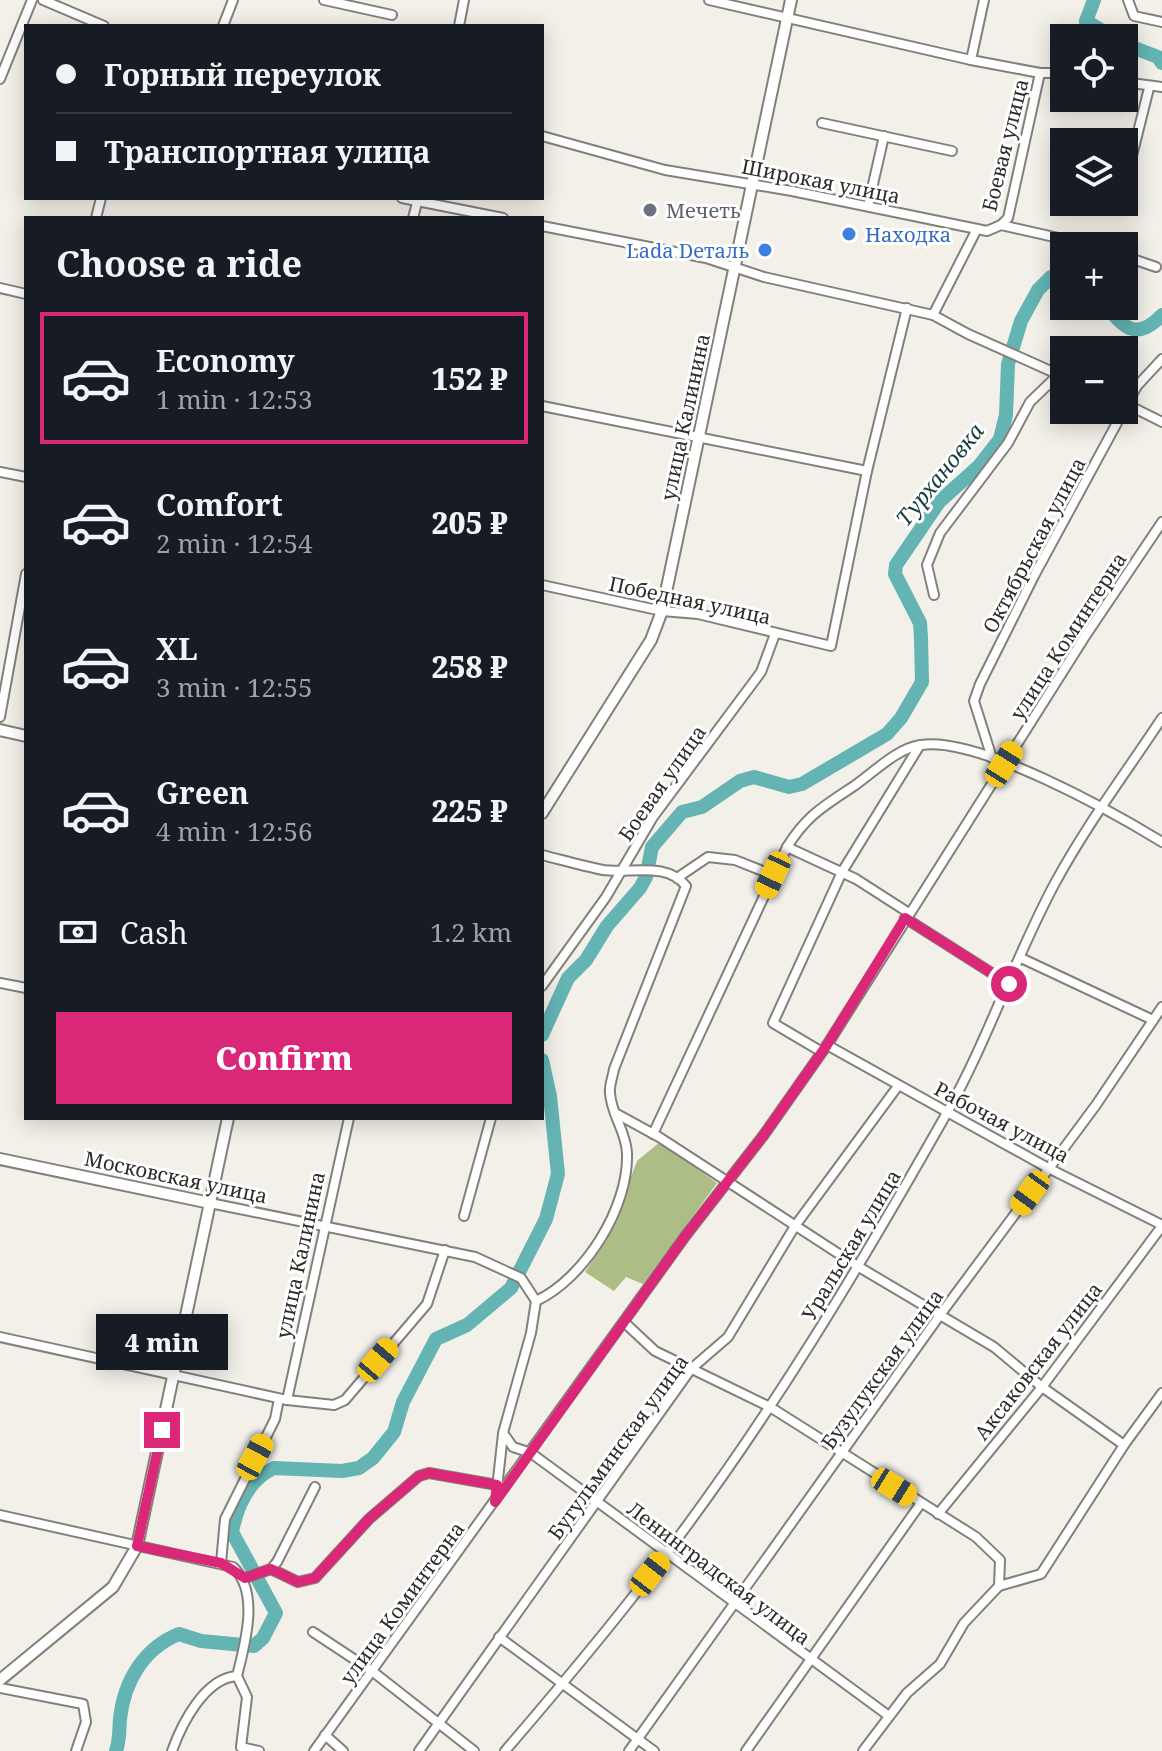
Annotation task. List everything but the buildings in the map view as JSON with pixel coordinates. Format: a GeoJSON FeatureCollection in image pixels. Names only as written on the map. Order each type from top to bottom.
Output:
{"type":"FeatureCollection","features":[{"type":"Feature","properties":{"kind":"main road","name":"улица Калинина"},"geometry":{"type":"LineString","coordinates":[[544,810],[651,640],[662,611],[791,0]]}},
{"type":"Feature","properties":{"kind":"main road"},"geometry":{"type":"LineString","coordinates":[[0,730],[24,736]]}},
{"type":"Feature","properties":{"kind":"main road"},"geometry":{"type":"LineString","coordinates":[[0,1680],[113,1587],[137,1546],[228,1120]]}},
{"type":"Feature","properties":{"kind":"main road","name":"Московская улица"},"geometry":{"type":"LineString","coordinates":[[0,1159],[210,1203]]}},
{"type":"Feature","properties":{"kind":"street"},"geometry":{"type":"LineString","coordinates":[[0,79],[32,0]]}},
{"type":"Feature","properties":{"kind":"street"},"geometry":{"type":"LineString","coordinates":[[43,0],[99,24]]}},
{"type":"Feature","properties":{"kind":"street"},"geometry":{"type":"LineString","coordinates":[[224,24],[233,0]]}},
{"type":"Feature","properties":{"kind":"street"},"geometry":{"type":"LineString","coordinates":[[324,0],[392,15]]}},
{"type":"Feature","properties":{"kind":"street"},"geometry":{"type":"LineString","coordinates":[[459,24],[464,0]]}},
{"type":"Feature","properties":{"kind":"street"},"geometry":{"type":"LineString","coordinates":[[709,0],[971,60],[1050,73]]}},
{"type":"Feature","properties":{"kind":"street"},"geometry":{"type":"LineString","coordinates":[[971,60],[984,0]]}},
{"type":"Feature","properties":{"kind":"street"},"geometry":{"type":"LineString","coordinates":[[1128,0],[1134,16],[1162,22]]}},
{"type":"Feature","properties":{"kind":"street","name":"Боевая улица"},"geometry":{"type":"LineString","coordinates":[[1001,225],[1008,218],[1040,73]]}},
{"type":"Feature","properties":{"kind":"street"},"geometry":{"type":"LineString","coordinates":[[1138,85],[1162,87]]}},
{"type":"Feature","properties":{"kind":"street"},"geometry":{"type":"LineString","coordinates":[[1138,132],[1149,88]]}},
{"type":"Feature","properties":{"kind":"street"},"geometry":{"type":"LineString","coordinates":[[822,123],[952,151]]}},
{"type":"Feature","properties":{"kind":"street"},"geometry":{"type":"LineString","coordinates":[[868,206],[884,136]]}},
{"type":"Feature","properties":{"kind":"street","name":"Широкая улица"},"geometry":{"type":"LineString","coordinates":[[544,137],[665,170],[753,183],[987,231],[1001,225],[1050,236]]}},
{"type":"Feature","properties":{"kind":"street"},"geometry":{"type":"LineString","coordinates":[[418,200],[494,216]]}},
{"type":"Feature","properties":{"kind":"street"},"geometry":{"type":"LineString","coordinates":[[544,226],[706,258],[734,269],[933,315],[1050,371]]}},
{"type":"Feature","properties":{"kind":"street","name":"Боевая улица"},"geometry":{"type":"LineString","coordinates":[[933,315],[977,229]]}},
{"type":"Feature","properties":{"kind":"street"},"geometry":{"type":"LineString","coordinates":[[1138,261],[1156,267]]}},
{"type":"Feature","properties":{"kind":"street"},"geometry":{"type":"LineString","coordinates":[[0,288],[24,294]]}},
{"type":"Feature","properties":{"kind":"street"},"geometry":{"type":"LineString","coordinates":[[544,406],[867,471],[907,308]]}},
{"type":"Feature","properties":{"kind":"street","name":"Октябрьская улица"},"geometry":{"type":"LineString","coordinates":[[1138,385],[1162,359]]}},
{"type":"Feature","properties":{"kind":"street"},"geometry":{"type":"LineString","coordinates":[[934,595],[927,565],[940,533],[1008,443],[1030,402],[1050,385]]}},
{"type":"Feature","properties":{"kind":"street"},"geometry":{"type":"LineString","coordinates":[[1138,410],[1162,422]]}},
{"type":"Feature","properties":{"kind":"street","name":"Октябрьская улица"},"geometry":{"type":"LineString","coordinates":[[992,758],[974,701],[1034,576],[1115,424]]}},
{"type":"Feature","properties":{"kind":"street","name":"Победная улица"},"geometry":{"type":"LineString","coordinates":[[544,585],[662,611],[698,614],[831,646],[867,471]]}},
{"type":"Feature","properties":{"kind":"street"},"geometry":{"type":"LineString","coordinates":[[0,472],[24,477]]}},
{"type":"Feature","properties":{"kind":"street","name":"улица Коминтерна"},"geometry":{"type":"LineString","coordinates":[[314,1751],[824,1049],[907,915],[1162,522]]}},
{"type":"Feature","properties":{"kind":"street"},"geometry":{"type":"LineString","coordinates":[[0,717],[24,585]]}},
{"type":"Feature","properties":{"kind":"street","name":"Боевая улица"},"geometry":{"type":"LineString","coordinates":[[544,983],[624,869],[653,817],[761,672],[775,634]]}},
{"type":"Feature","properties":{"kind":"street","name":"Уральская улица"},"geometry":{"type":"LineString","coordinates":[[505,1751],[666,1554],[770,1407],[859,1267],[947,1113],[1053,886],[1100,804],[1124,776],[1162,718]]}},
{"type":"Feature","properties":{"kind":"street"},"geometry":{"type":"LineString","coordinates":[[842,872],[921,745]]}},
{"type":"Feature","properties":{"kind":"street"},"geometry":{"type":"LineString","coordinates":[[653,1134],[773,875],[803,821],[897,755],[921,745],[956,748],[992,758],[1100,804],[1162,842]]}},
{"type":"Feature","properties":{"kind":"street"},"geometry":{"type":"LineString","coordinates":[[787,847],[842,872],[1009,984]]}},
{"type":"Feature","properties":{"kind":"street"},"geometry":{"type":"LineString","coordinates":[[495,1502],[503,1433],[531,1333],[536,1301],[555,1292],[581,1269],[599,1244],[623,1178],[627,1156],[625,1136],[609,1092],[614,1069],[686,894],[686,886],[677,878],[624,869],[607,870],[544,855]]}},
{"type":"Feature","properties":{"kind":"street"},"geometry":{"type":"LineString","coordinates":[[677,878],[708,857],[735,860],[773,875]]}},
{"type":"Feature","properties":{"kind":"street","name":"Рабочая улица"},"geometry":{"type":"LineString","coordinates":[[842,872],[773,1023],[1162,1225]]}},
{"type":"Feature","properties":{"kind":"street"},"geometry":{"type":"LineString","coordinates":[[1021,958],[1153,1020]]}},
{"type":"Feature","properties":{"kind":"street"},"geometry":{"type":"LineString","coordinates":[[0,983],[24,988]]}},
{"type":"Feature","properties":{"kind":"street","name":"Бузулукская улица"},"geometry":{"type":"LineString","coordinates":[[629,1751],[1162,1007]]}},
{"type":"Feature","properties":{"kind":"street","name":"Бугульминская улица"},"geometry":{"type":"LineString","coordinates":[[419,1751],[691,1369],[728,1337],[795,1226],[898,1086]]}},
{"type":"Feature","properties":{"kind":"street"},"geometry":{"type":"LineString","coordinates":[[617,1114],[859,1267],[994,1347],[1042,1387],[1124,1445]]}},
{"type":"Feature","properties":{"kind":"street","name":"улица Калинина"},"geometry":{"type":"LineString","coordinates":[[221,1563],[225,1519],[283,1400],[349,1120]]}},
{"type":"Feature","properties":{"kind":"street"},"geometry":{"type":"LineString","coordinates":[[464,1216],[490,1120]]}},
{"type":"Feature","properties":{"kind":"street","name":"Московская улица"},"geometry":{"type":"LineString","coordinates":[[210,1203],[445,1250],[505,1269],[528,1283],[536,1301]]}},
{"type":"Feature","properties":{"kind":"street","name":"Аксаковская улица"},"geometry":{"type":"LineString","coordinates":[[938,1514],[1042,1387],[1162,1225]]}},
{"type":"Feature","properties":{"kind":"street"},"geometry":{"type":"LineString","coordinates":[[0,1337],[174,1373],[283,1400],[334,1405],[345,1400],[427,1304],[445,1250]]}},
{"type":"Feature","properties":{"kind":"street"},"geometry":{"type":"LineString","coordinates":[[625,1323],[655,1351],[770,1407],[976,1537],[1000,1560],[999,1586]]}},
{"type":"Feature","properties":{"kind":"street"},"geometry":{"type":"LineString","coordinates":[[863,1751],[907,1693],[940,1664],[964,1623],[999,1586],[1041,1574],[1124,1445],[1162,1393]]}},
{"type":"Feature","properties":{"kind":"street"},"geometry":{"type":"LineString","coordinates":[[503,1433],[513,1447],[531,1453]]}},
{"type":"Feature","properties":{"kind":"street","name":"Ленинградская улица"},"geometry":{"type":"LineString","coordinates":[[531,1453],[889,1716]]}},
{"type":"Feature","properties":{"kind":"street"},"geometry":{"type":"LineString","coordinates":[[271,1569],[298,1582],[315,1578],[369,1519],[419,1476],[429,1473],[497,1485]]}},
{"type":"Feature","properties":{"kind":"street"},"geometry":{"type":"LineString","coordinates":[[245,1578],[271,1569],[315,1487]]}},
{"type":"Feature","properties":{"kind":"street"},"geometry":{"type":"LineString","coordinates":[[746,1751],[921,1503]]}},
{"type":"Feature","properties":{"kind":"street"},"geometry":{"type":"LineString","coordinates":[[0,1515],[221,1563],[245,1578]]}},
{"type":"Feature","properties":{"kind":"street"},"geometry":{"type":"LineString","coordinates":[[245,1578],[245,1642],[237,1676],[247,1697],[240,1749],[259,1751]]}},
{"type":"Feature","properties":{"kind":"street"},"geometry":{"type":"LineString","coordinates":[[313,1632],[372,1671],[474,1751]]}},
{"type":"Feature","properties":{"kind":"street"},"geometry":{"type":"LineString","coordinates":[[499,1637],[654,1751]]}},
{"type":"Feature","properties":{"kind":"street"},"geometry":{"type":"LineString","coordinates":[[172,1751],[185,1723],[214,1683],[237,1676]]}},
{"type":"Feature","properties":{"kind":"street"},"geometry":{"type":"LineString","coordinates":[[0,1688],[77,1700],[86,1709],[86,1722],[76,1751]]}},
{"type":"Feature","properties":{"kind":"street"},"geometry":{"type":"LineString","coordinates":[[325,1735],[343,1751]]}},
{"type":"Feature","properties":{"kind":"green space"},"geometry":{"type":"Polygon","coordinates":[[[660,1142],[717,1183],[643,1284],[626,1277],[614,1291],[585,1272],[607,1240],[637,1161],[660,1142]]]}},
{"type":"Feature","properties":{"kind":"waterway","name":"Турхановка"},"geometry":{"type":"LineString","coordinates":[[1091,24],[1086,21],[1094,0]]}},
{"type":"Feature","properties":{"kind":"waterway","name":"Турхановка"},"geometry":{"type":"LineString","coordinates":[[1138,49],[1158,57],[1162,63]]}},
{"type":"Feature","properties":{"kind":"waterway","name":"Турхановка"},"geometry":{"type":"LineString","coordinates":[[544,1031],[568,978],[586,960],[607,926],[640,888],[646,877],[652,847],[682,812],[702,807],[740,781],[754,777],[789,787],[802,784],[887,734],[901,718],[922,682],[921,638],[920,623],[895,574],[896,565],[939,502],[979,466],[1000,439],[1006,415],[1008,364],[1021,321],[1038,290],[1050,278]]}},
{"type":"Feature","properties":{"kind":"waterway","name":"Турхановка"},"geometry":{"type":"LineString","coordinates":[[1118,320],[1132,329],[1139,329],[1146,328],[1162,315]]}},
{"type":"Feature","properties":{"kind":"waterway","name":"Турхановка"},"geometry":{"type":"LineString","coordinates":[[116,1751],[122,1705],[131,1679],[156,1648],[179,1634],[201,1641],[254,1646],[263,1638],[276,1613],[232,1532],[241,1503],[257,1479],[274,1468],[342,1471],[359,1468],[373,1458],[394,1432],[403,1402],[436,1339],[467,1325],[511,1288],[546,1219],[558,1174],[544,1069]]}},
{"type":"Feature","properties":{"kind":"place","name":"Мечеть"},"geometry":{"type":"Point","coordinates":[650,210]}},
{"type":"Feature","properties":{"kind":"place","name":"Находка"},"geometry":{"type":"Point","coordinates":[849,234]}},
{"type":"Feature","properties":{"kind":"place","name":"Lada Dеталь"},"geometry":{"type":"Point","coordinates":[765,250]}},
{"type":"Feature","properties":{"kind":"route"},"geometry":{"type":"LineString","coordinates":[[162,1430],[137,1546],[221,1563],[233,1567],[245,1578],[271,1569],[298,1582],[315,1578],[369,1519],[419,1476],[440,1473],[497,1485],[495,1502],[686,1235],[728,1184],[827,1045],[905,918],[1009,984]]}}]}
